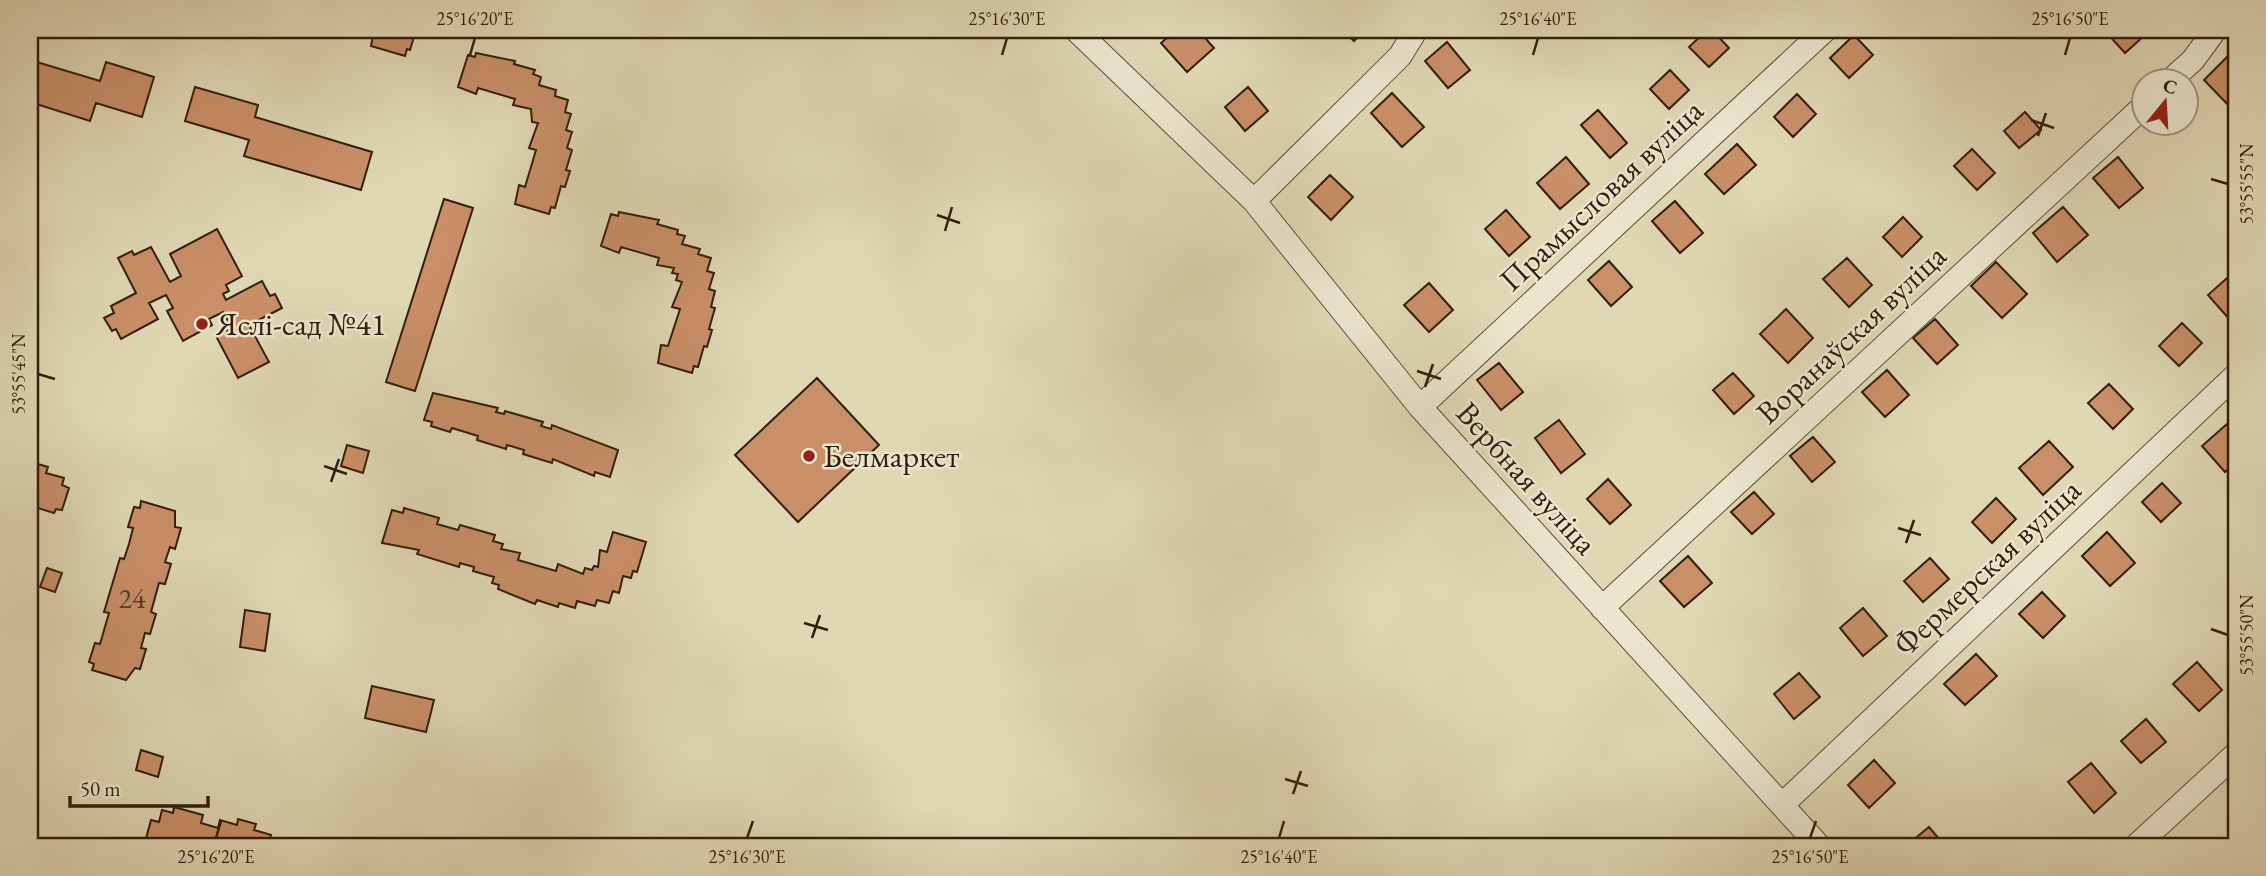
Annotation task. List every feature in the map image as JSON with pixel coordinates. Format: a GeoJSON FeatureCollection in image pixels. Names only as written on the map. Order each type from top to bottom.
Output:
{"type":"FeatureCollection","features":[{"type":"Feature","properties":{"kind":"street","name":"Вербная вуліца"},"geometry":{"type":"LineString","coordinates":[[1076,30],[1254,201],[1420,407],[1819,846]]}},
{"type":"Feature","properties":{"kind":"street"},"geometry":{"type":"LineString","coordinates":[[1254,201],[1400,56],[1416,30]]}},
{"type":"Feature","properties":{"kind":"street","name":"Прамысловая вуліца"},"geometry":{"type":"LineString","coordinates":[[1420,407],[1825,30]]}},
{"type":"Feature","properties":{"kind":"street"},"geometry":{"type":"LineString","coordinates":[[2186,66],[2215,30]]}},
{"type":"Feature","properties":{"kind":"street","name":"Воранаўская вуліца"},"geometry":{"type":"LineString","coordinates":[[1602,608],[2130,119]]}},
{"type":"Feature","properties":{"kind":"street","name":"Фермерская вуліца"},"geometry":{"type":"LineString","coordinates":[[1782,806],[2236,374]]}},
{"type":"Feature","properties":{"kind":"street"},"geometry":{"type":"LineString","coordinates":[[2136,846],[2236,754]]}},
{"type":"Feature","properties":{"kind":"building"},"geometry":{"type":"Polygon","coordinates":[[[374,30],[416,30],[410,50],[407,49],[405,56],[371,46],[374,30]]]}},
{"type":"Feature","properties":{"kind":"building"},"geometry":{"type":"Polygon","coordinates":[[[1176,30],[1198,30],[1214,48],[1187,72],[1161,43],[1176,30]]]}},
{"type":"Feature","properties":{"kind":"building"},"geometry":{"type":"Polygon","coordinates":[[[1342,30],[1365,30],[1354,41],[1342,30]]]}},
{"type":"Feature","properties":{"kind":"building"},"geometry":{"type":"Polygon","coordinates":[[[1707,30],[1712,30],[1729,48],[1709,67],[1689,47],[1707,30]]]}},
{"type":"Feature","properties":{"kind":"building"},"geometry":{"type":"Polygon","coordinates":[[[2104,30],[2140,30],[2145,35],[2125,53],[2104,30]]]}},
{"type":"Feature","properties":{"kind":"building"},"geometry":{"type":"Polygon","coordinates":[[[1854,35],[1873,55],[1849,78],[1830,58],[1854,35]]]}},
{"type":"Feature","properties":{"kind":"building"},"geometry":{"type":"Polygon","coordinates":[[[1447,42],[1470,70],[1448,88],[1425,61],[1447,42]]]}},
{"type":"Feature","properties":{"kind":"building"},"geometry":{"type":"Polygon","coordinates":[[[476,53],[515,61],[514,64],[535,70],[533,74],[541,77],[539,85],[556,90],[555,96],[568,100],[565,112],[571,114],[566,130],[572,132],[567,148],[572,150],[566,170],[570,171],[565,187],[561,186],[555,208],[551,207],[549,214],[515,204],[519,185],[525,187],[536,150],[529,148],[538,123],[532,122],[531,109],[513,105],[515,99],[478,88],[476,94],[458,87],[468,55],[475,57],[476,53]]]}},
{"type":"Feature","properties":{"kind":"building"},"geometry":{"type":"Polygon","coordinates":[[[2231,53],[2236,58],[2234,111],[2204,80],[2231,53]]]}},
{"type":"Feature","properties":{"kind":"building"},"geometry":{"type":"Polygon","coordinates":[[[30,60],[100,81],[106,62],[154,77],[142,117],[96,103],[90,121],[30,102],[30,60]]]}},
{"type":"Feature","properties":{"kind":"building"},"geometry":{"type":"Polygon","coordinates":[[[1670,70],[1689,90],[1669,109],[1650,89],[1670,70]]]}},
{"type":"Feature","properties":{"kind":"building"},"geometry":{"type":"Polygon","coordinates":[[[195,87],[258,105],[255,117],[372,152],[361,190],[244,156],[249,140],[185,121],[195,87]]]}},
{"type":"Feature","properties":{"kind":"building"},"geometry":{"type":"Polygon","coordinates":[[[1248,87],[1268,111],[1245,131],[1225,107],[1248,87]]]}},
{"type":"Feature","properties":{"kind":"building"},"geometry":{"type":"Polygon","coordinates":[[[1392,93],[1424,127],[1402,147],[1371,113],[1392,93]]]}},
{"type":"Feature","properties":{"kind":"building"},"geometry":{"type":"Polygon","coordinates":[[[1797,94],[1816,114],[1793,137],[1774,117],[1797,94]]]}},
{"type":"Feature","properties":{"kind":"building"},"geometry":{"type":"Polygon","coordinates":[[[1598,110],[1627,143],[1610,158],[1581,125],[1598,110]]]}},
{"type":"Feature","properties":{"kind":"building"},"geometry":{"type":"Polygon","coordinates":[[[2025,112],[2041,130],[2019,148],[2004,131],[2025,112]]]}},
{"type":"Feature","properties":{"kind":"building"},"geometry":{"type":"Polygon","coordinates":[[[1737,144],[1756,165],[1724,194],[1705,174],[1737,144]]]}},
{"type":"Feature","properties":{"kind":"building"},"geometry":{"type":"Polygon","coordinates":[[[1972,149],[1995,173],[1977,190],[1954,166],[1972,149]]]}},
{"type":"Feature","properties":{"kind":"building"},"geometry":{"type":"Polygon","coordinates":[[[1566,157],[1589,184],[1560,209],[1537,183],[1566,157]]]}},
{"type":"Feature","properties":{"kind":"building"},"geometry":{"type":"Polygon","coordinates":[[[2118,157],[2143,188],[2119,208],[2093,178],[2118,157]]]}},
{"type":"Feature","properties":{"kind":"building"},"geometry":{"type":"Polygon","coordinates":[[[1330,175],[1353,197],[1331,220],[1308,197],[1330,175]]]}},
{"type":"Feature","properties":{"kind":"building"},"geometry":{"type":"Polygon","coordinates":[[[444,199],[473,208],[415,391],[386,382],[444,199]]]}},
{"type":"Feature","properties":{"kind":"building"},"geometry":{"type":"Polygon","coordinates":[[[1675,201],[1703,233],[1680,253],[1652,221],[1675,201]]]}},
{"type":"Feature","properties":{"kind":"building"},"geometry":{"type":"Polygon","coordinates":[[[2063,207],[2088,235],[2057,262],[2033,233],[2063,207]]]}},
{"type":"Feature","properties":{"kind":"building"},"geometry":{"type":"Polygon","coordinates":[[[1506,210],[1530,237],[1509,256],[1485,229],[1506,210]]]}},
{"type":"Feature","properties":{"kind":"building"},"geometry":{"type":"Polygon","coordinates":[[[619,212],[659,220],[657,224],[678,230],[677,234],[685,236],[682,244],[700,249],[698,254],[711,258],[707,271],[714,273],[709,289],[715,291],[711,307],[715,308],[709,329],[712,330],[698,367],[694,366],[692,373],[658,363],[661,345],[668,346],[680,309],[672,307],[682,282],[676,280],[678,274],[672,273],[674,268],[657,265],[659,258],[621,247],[619,253],[601,246],[611,214],[618,216],[619,212]]]}},
{"type":"Feature","properties":{"kind":"building"},"geometry":{"type":"Polygon","coordinates":[[[1903,217],[1922,237],[1902,257],[1883,237],[1903,217]]]}},
{"type":"Feature","properties":{"kind":"building"},"geometry":{"type":"Polygon","coordinates":[[[217,229],[242,276],[226,285],[229,291],[223,294],[226,300],[262,281],[270,296],[275,294],[282,308],[249,325],[269,362],[238,378],[216,336],[232,328],[223,312],[209,319],[212,325],[183,341],[167,311],[173,308],[166,295],[149,303],[158,319],[121,339],[116,329],[112,331],[104,318],[114,313],[111,306],[136,293],[118,258],[132,251],[134,255],[151,247],[170,282],[181,276],[170,254],[217,229]]]}},
{"type":"Feature","properties":{"kind":"building"},"geometry":{"type":"Polygon","coordinates":[[[1847,258],[1872,285],[1849,307],[1823,279],[1847,258]]]}},
{"type":"Feature","properties":{"kind":"building"},"geometry":{"type":"Polygon","coordinates":[[[1609,261],[1632,287],[1611,306],[1588,280],[1609,261]]]}},
{"type":"Feature","properties":{"kind":"building"},"geometry":{"type":"Polygon","coordinates":[[[1996,262],[2027,294],[2002,318],[1971,286],[1996,262]]]}},
{"type":"Feature","properties":{"kind":"building"},"geometry":{"type":"Polygon","coordinates":[[[2236,270],[2236,314],[2230,320],[2208,295],[2236,270]]]}},
{"type":"Feature","properties":{"kind":"building"},"geometry":{"type":"Polygon","coordinates":[[[1429,283],[1453,310],[1429,332],[1404,305],[1429,283]]]}},
{"type":"Feature","properties":{"kind":"building"},"geometry":{"type":"Polygon","coordinates":[[[1786,309],[1813,338],[1788,363],[1760,334],[1786,309]]]}},
{"type":"Feature","properties":{"kind":"building"},"geometry":{"type":"Polygon","coordinates":[[[1935,319],[1958,345],[1937,364],[1913,338],[1935,319]]]}},
{"type":"Feature","properties":{"kind":"building"},"geometry":{"type":"Polygon","coordinates":[[[2182,323],[2202,343],[2179,366],[2159,346],[2182,323]]]}},
{"type":"Feature","properties":{"kind":"building"},"geometry":{"type":"Polygon","coordinates":[[[1499,363],[1523,392],[1501,410],[1477,380],[1499,363]]]}},
{"type":"Feature","properties":{"kind":"building"},"geometry":{"type":"Polygon","coordinates":[[[1887,370],[1909,395],[1885,417],[1862,392],[1887,370]]]}},
{"type":"Feature","properties":{"kind":"building"},"geometry":{"type":"Polygon","coordinates":[[[1733,373],[1754,396],[1734,414],[1713,390],[1733,373]]]}},
{"type":"Feature","properties":{"kind":"building"},"geometry":{"type":"Polygon","coordinates":[[[817,378],[879,445],[798,522],[735,455],[817,378]]]}},
{"type":"Feature","properties":{"kind":"building"},"geometry":{"type":"Polygon","coordinates":[[[2109,384],[2133,409],[2113,429],[2088,403],[2109,384]]]}},
{"type":"Feature","properties":{"kind":"building"},"geometry":{"type":"Polygon","coordinates":[[[433,393],[498,408],[496,412],[504,414],[505,411],[543,422],[541,426],[551,429],[552,425],[618,450],[610,477],[595,472],[594,476],[553,459],[552,463],[523,454],[524,450],[507,445],[506,449],[477,440],[478,436],[452,428],[450,432],[431,426],[432,422],[424,420],[433,393]]]}},
{"type":"Feature","properties":{"kind":"building"},"geometry":{"type":"Polygon","coordinates":[[[1559,420],[1585,454],[1561,473],[1535,438],[1559,420]]]}},
{"type":"Feature","properties":{"kind":"building"},"geometry":{"type":"Polygon","coordinates":[[[2227,424],[2236,435],[2236,462],[2225,472],[2202,446],[2227,424]]]}},
{"type":"Feature","properties":{"kind":"building"},"geometry":{"type":"Polygon","coordinates":[[[1813,437],[1835,462],[1812,482],[1790,456],[1813,437]]]}},
{"type":"Feature","properties":{"kind":"building"},"geometry":{"type":"Polygon","coordinates":[[[2049,441],[2073,467],[2043,495],[2019,468],[2049,441]]]}},
{"type":"Feature","properties":{"kind":"building"},"geometry":{"type":"Polygon","coordinates":[[[347,445],[369,451],[363,473],[341,466],[347,445]]]}},
{"type":"Feature","properties":{"kind":"building"},"geometry":{"type":"Polygon","coordinates":[[[31,462],[48,467],[46,473],[64,478],[62,485],[69,488],[62,510],[56,509],[54,513],[38,508],[37,513],[30,511],[31,462]]]}},
{"type":"Feature","properties":{"kind":"building"},"geometry":{"type":"Polygon","coordinates":[[[1608,479],[1631,505],[1610,524],[1587,499],[1608,479]]]}},
{"type":"Feature","properties":{"kind":"building"},"geometry":{"type":"Polygon","coordinates":[[[2162,483],[2181,503],[2161,522],[2142,502],[2162,483]]]}},
{"type":"Feature","properties":{"kind":"building"},"geometry":{"type":"Polygon","coordinates":[[[1754,492],[1774,514],[1752,534],[1731,512],[1754,492]]]}},
{"type":"Feature","properties":{"kind":"building"},"geometry":{"type":"Polygon","coordinates":[[[1996,498],[2016,519],[1992,543],[1972,522],[1996,498]]]}},
{"type":"Feature","properties":{"kind":"building"},"geometry":{"type":"Polygon","coordinates":[[[141,501],[175,511],[175,527],[181,528],[175,549],[170,547],[165,562],[171,564],[165,584],[159,583],[151,612],[156,614],[150,634],[145,633],[141,648],[146,649],[140,669],[135,668],[126,680],[92,670],[94,664],[89,662],[95,643],[100,644],[109,613],[104,612],[120,558],[124,559],[133,528],[128,527],[134,507],[140,508],[141,501]]]}},
{"type":"Feature","properties":{"kind":"building"},"geometry":{"type":"Polygon","coordinates":[[[404,508],[439,518],[437,524],[458,530],[460,525],[495,535],[493,541],[503,544],[501,549],[520,553],[518,560],[556,571],[558,564],[583,574],[585,568],[592,570],[594,566],[598,567],[600,550],[607,552],[613,532],[646,542],[637,572],[633,571],[631,578],[623,576],[619,593],[613,591],[609,603],[597,600],[595,606],[577,601],[575,608],[559,603],[558,607],[537,600],[535,604],[498,589],[499,585],[492,583],[494,577],[473,571],[474,567],[460,563],[459,567],[417,554],[419,550],[382,543],[392,510],[403,513],[404,508]]]}},
{"type":"Feature","properties":{"kind":"building"},"geometry":{"type":"Polygon","coordinates":[[[2107,532],[2135,563],[2110,586],[2082,556],[2107,532]]]}},
{"type":"Feature","properties":{"kind":"building"},"geometry":{"type":"Polygon","coordinates":[[[1688,556],[1712,583],[1684,607],[1660,581],[1688,556]]]}},
{"type":"Feature","properties":{"kind":"building"},"geometry":{"type":"Polygon","coordinates":[[[1930,558],[1949,579],[1923,602],[1904,581],[1930,558]]]}},
{"type":"Feature","properties":{"kind":"building"},"geometry":{"type":"Polygon","coordinates":[[[47,568],[62,573],[55,592],[40,587],[47,568]]]}},
{"type":"Feature","properties":{"kind":"building"},"geometry":{"type":"Polygon","coordinates":[[[2042,592],[2065,616],[2043,638],[2019,614],[2042,592]]]}},
{"type":"Feature","properties":{"kind":"building"},"geometry":{"type":"Polygon","coordinates":[[[1863,608],[1887,636],[1863,656],[1840,628],[1863,608]]]}},
{"type":"Feature","properties":{"kind":"building"},"geometry":{"type":"Polygon","coordinates":[[[245,610],[270,614],[265,651],[240,647],[245,610]]]}},
{"type":"Feature","properties":{"kind":"building"},"geometry":{"type":"Polygon","coordinates":[[[1976,654],[1997,676],[1965,705],[1944,684],[1976,654]]]}},
{"type":"Feature","properties":{"kind":"building"},"geometry":{"type":"Polygon","coordinates":[[[2197,662],[2222,690],[2199,711],[2173,684],[2197,662]]]}},
{"type":"Feature","properties":{"kind":"building"},"geometry":{"type":"Polygon","coordinates":[[[1799,673],[1820,697],[1794,719],[1774,694],[1799,673]]]}},
{"type":"Feature","properties":{"kind":"building"},"geometry":{"type":"Polygon","coordinates":[[[372,686],[434,700],[426,732],[365,718],[372,686]]]}},
{"type":"Feature","properties":{"kind":"building"},"geometry":{"type":"Polygon","coordinates":[[[2146,719],[2166,742],[2141,763],[2121,741],[2146,719]]]}},
{"type":"Feature","properties":{"kind":"building"},"geometry":{"type":"Polygon","coordinates":[[[141,750],[163,757],[158,777],[136,770],[141,750]]]}},
{"type":"Feature","properties":{"kind":"building"},"geometry":{"type":"Polygon","coordinates":[[[1874,760],[1895,783],[1869,808],[1848,785],[1874,760]]]}},
{"type":"Feature","properties":{"kind":"building"},"geometry":{"type":"Polygon","coordinates":[[[2091,763],[2116,793],[2094,813],[2068,782],[2091,763]]]}},
{"type":"Feature","properties":{"kind":"building"},"geometry":{"type":"Polygon","coordinates":[[[174,807],[203,815],[201,823],[218,828],[220,820],[237,825],[238,819],[256,824],[254,830],[271,835],[268,844],[276,846],[144,846],[151,820],[159,822],[162,810],[173,813],[174,807]]]}},
{"type":"Feature","properties":{"kind":"building"},"geometry":{"type":"Polygon","coordinates":[[[1929,827],[1945,846],[1906,846],[1929,827]]]}},
{"type":"Feature","properties":{"kind":"place","name":"Яслі-сад №41"},"geometry":{"type":"Point","coordinates":[202,324]}},
{"type":"Feature","properties":{"kind":"place","name":"Белмаркет"},"geometry":{"type":"Point","coordinates":[809,456]}}]}
